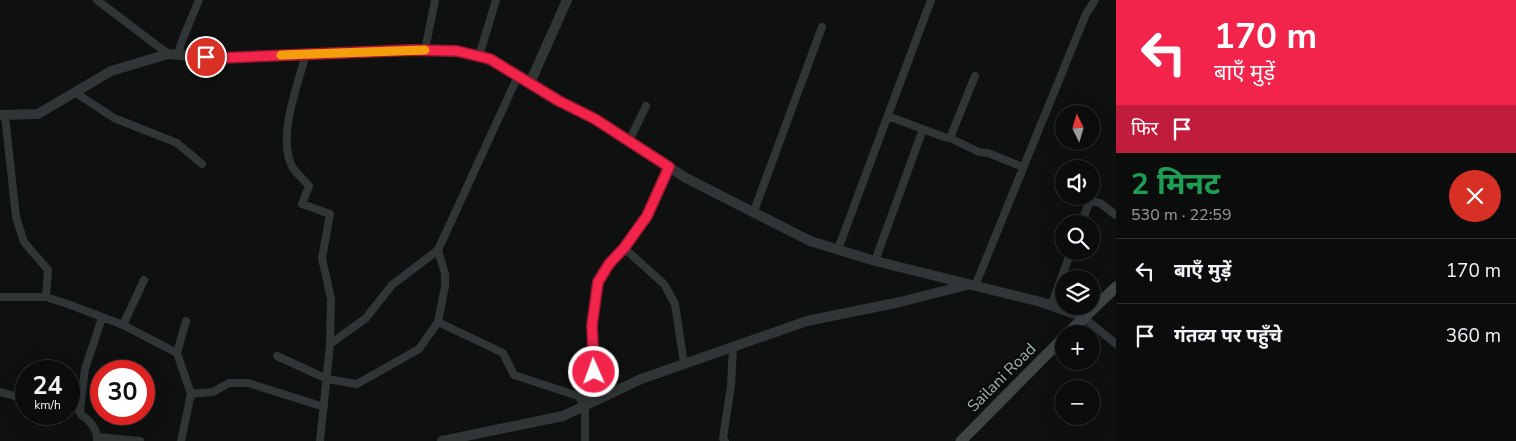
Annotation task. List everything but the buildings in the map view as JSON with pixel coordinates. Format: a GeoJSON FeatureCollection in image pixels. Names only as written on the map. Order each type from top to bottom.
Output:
{"type":"FeatureCollection","features":[{"type":"Feature","properties":{"kind":"main road"},"geometry":{"type":"LineString","coordinates":[[1075,325],[1116,287]]}},
{"type":"Feature","properties":{"kind":"main road","name":"Sailani Road"},"geometry":{"type":"LineString","coordinates":[[961,441],[1055,346]]}},
{"type":"Feature","properties":{"kind":"street"},"geometry":{"type":"LineString","coordinates":[[97,0],[173,54]]}},
{"type":"Feature","properties":{"kind":"street"},"geometry":{"type":"LineString","coordinates":[[173,54],[181,43],[199,0]]}},
{"type":"Feature","properties":{"kind":"street"},"geometry":{"type":"LineString","coordinates":[[425,50],[435,0]]}},
{"type":"Feature","properties":{"kind":"street"},"geometry":{"type":"LineString","coordinates":[[479,56],[496,0]]}},
{"type":"Feature","properties":{"kind":"street"},"geometry":{"type":"LineString","coordinates":[[530,83],[567,0]]}},
{"type":"Feature","properties":{"kind":"street"},"geometry":{"type":"LineString","coordinates":[[838,250],[931,0]]}},
{"type":"Feature","properties":{"kind":"street"},"geometry":{"type":"LineString","coordinates":[[971,285],[1023,167],[1086,14],[1095,0]]}},
{"type":"Feature","properties":{"kind":"street"},"geometry":{"type":"LineString","coordinates":[[754,211],[822,27]]}},
{"type":"Feature","properties":{"kind":"street"},"geometry":{"type":"LineString","coordinates":[[46,297],[48,270],[24,242],[16,217],[2,115],[38,114],[111,71],[173,54],[220,58],[425,50],[457,51],[490,59],[629,141],[686,178],[810,241],[875,261],[1051,306],[1083,317],[1116,344]]}},
{"type":"Feature","properties":{"kind":"street"},"geometry":{"type":"LineString","coordinates":[[306,54],[288,124],[288,152],[293,168],[309,186],[302,204],[330,214],[322,258],[331,299],[330,344],[320,441]]}},
{"type":"Feature","properties":{"kind":"street"},"geometry":{"type":"LineString","coordinates":[[330,344],[366,318],[392,284],[438,250],[518,76]]}},
{"type":"Feature","properties":{"kind":"street"},"geometry":{"type":"LineString","coordinates":[[950,138],[975,76]]}},
{"type":"Feature","properties":{"kind":"street"},"geometry":{"type":"LineString","coordinates":[[76,92],[114,118],[177,143],[202,164]]}},
{"type":"Feature","properties":{"kind":"street"},"geometry":{"type":"LineString","coordinates":[[629,141],[646,106]]}},
{"type":"Feature","properties":{"kind":"street"},"geometry":{"type":"LineString","coordinates":[[888,116],[944,138],[950,138],[979,152],[988,153],[1023,167]]}},
{"type":"Feature","properties":{"kind":"street"},"geometry":{"type":"LineString","coordinates":[[875,261],[923,129]]}},
{"type":"Feature","properties":{"kind":"street"},"geometry":{"type":"LineString","coordinates":[[585,441],[586,405],[594,372],[592,325],[598,282],[609,264],[624,248],[647,216],[669,167]]}},
{"type":"Feature","properties":{"kind":"street"},"geometry":{"type":"LineString","coordinates":[[1085,215],[1090,201],[1100,203],[1116,215]]}},
{"type":"Feature","properties":{"kind":"street"},"geometry":{"type":"LineString","coordinates":[[624,248],[664,284],[675,304],[684,364]]}},
{"type":"Feature","properties":{"kind":"street"},"geometry":{"type":"LineString","coordinates":[[277,356],[327,379],[358,384],[419,349],[438,322],[445,286],[445,274],[438,250]]}},
{"type":"Feature","properties":{"kind":"street"},"geometry":{"type":"LineString","coordinates":[[1051,306],[1068,260]]}},
{"type":"Feature","properties":{"kind":"street"},"geometry":{"type":"LineString","coordinates":[[123,325],[144,280]]}},
{"type":"Feature","properties":{"kind":"street"},"geometry":{"type":"LineString","coordinates":[[442,441],[563,416],[641,379],[807,321],[971,285]]}},
{"type":"Feature","properties":{"kind":"street"},"geometry":{"type":"LineString","coordinates":[[0,297],[46,297],[123,325],[177,353]]}},
{"type":"Feature","properties":{"kind":"street"},"geometry":{"type":"LineString","coordinates":[[102,318],[85,369],[81,414],[87,418],[94,428],[98,439],[140,441]]}},
{"type":"Feature","properties":{"kind":"street"},"geometry":{"type":"LineString","coordinates":[[182,441],[191,394],[177,353],[186,321]]}},
{"type":"Feature","properties":{"kind":"street"},"geometry":{"type":"LineString","coordinates":[[438,322],[503,353],[514,375],[578,396],[586,405]]}},
{"type":"Feature","properties":{"kind":"street"},"geometry":{"type":"LineString","coordinates":[[725,441],[722,438],[731,386],[733,347]]}},
{"type":"Feature","properties":{"kind":"street"},"geometry":{"type":"LineString","coordinates":[[191,394],[213,392],[229,383],[248,383],[324,407]]}},
{"type":"Feature","properties":{"kind":"street"},"geometry":{"type":"LineString","coordinates":[[0,392],[15,395]]}},
{"type":"Feature","properties":{"kind":"slow traffic"},"geometry":{"type":"LineString","coordinates":[[281,55],[425,50]]}},
{"type":"Feature","properties":{"kind":"route"},"geometry":{"type":"LineString","coordinates":[[206,57],[412,50],[457,51],[490,59],[559,101],[595,119],[669,167],[647,216],[624,248],[609,264],[598,282],[592,325],[594,372]]}}]}
